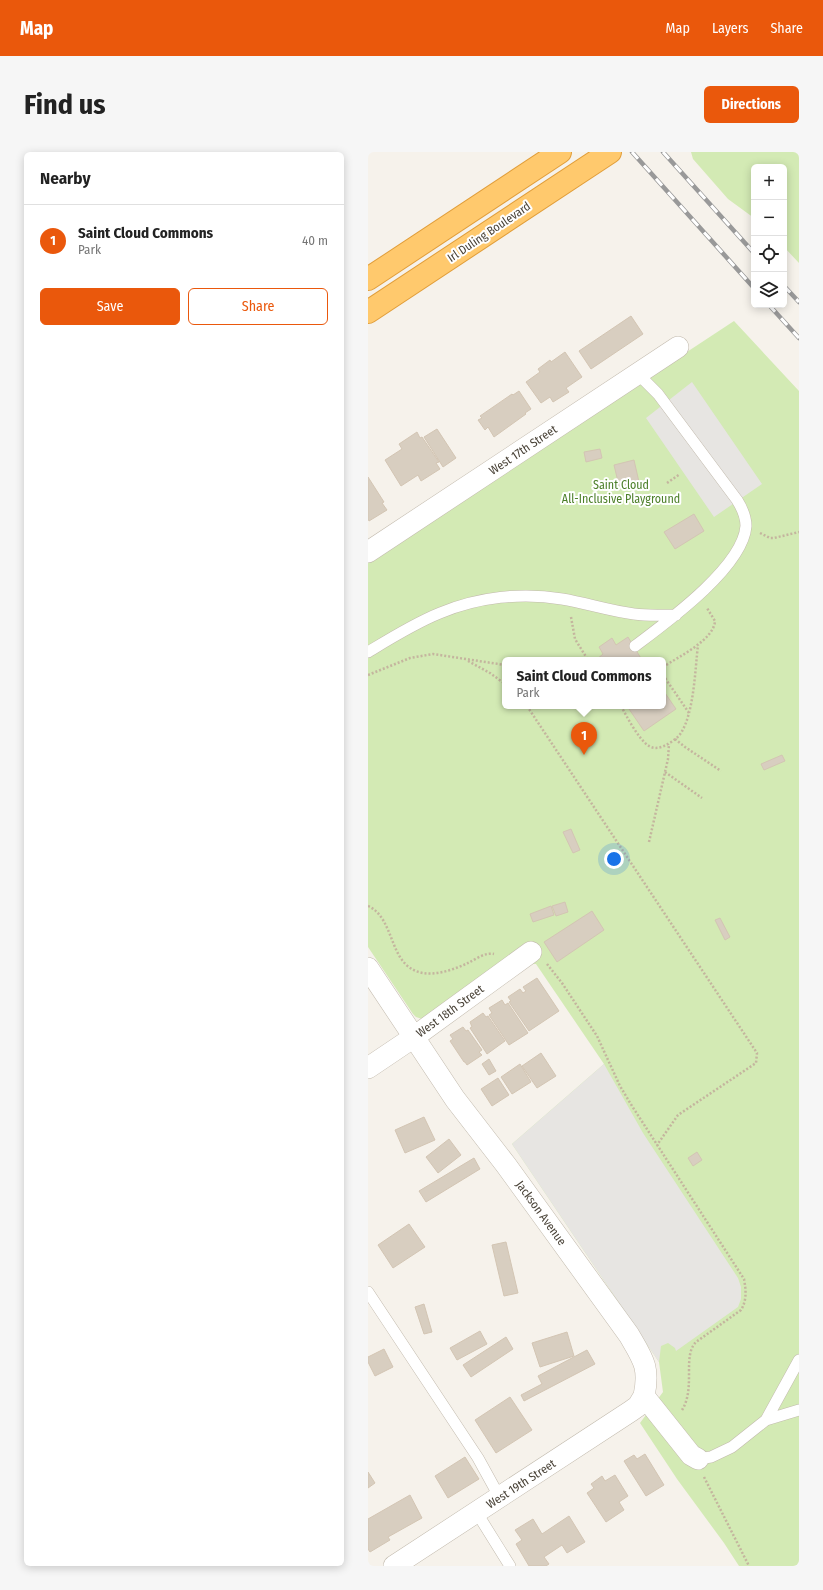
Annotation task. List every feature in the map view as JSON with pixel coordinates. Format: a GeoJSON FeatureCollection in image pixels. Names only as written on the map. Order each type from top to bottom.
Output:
{"type":"FeatureCollection","features":[{"type":"Feature","properties":{"kind":"highway","name":"Irl Duling Boulevard"},"geometry":{"type":"LineString","coordinates":[[368,312],[610,152]]}},
{"type":"Feature","properties":{"kind":"highway"},"geometry":{"type":"LineString","coordinates":[[368,279],[554,156]]}},
{"type":"Feature","properties":{"kind":"street","name":"West 17th Street"},"geometry":{"type":"LineString","coordinates":[[368,552],[678,347]]}},
{"type":"Feature","properties":{"kind":"street","name":"West 18th Street"},"geometry":{"type":"LineString","coordinates":[[368,1068],[414,1037],[527,955]]}},
{"type":"Feature","properties":{"kind":"street","name":"Jackson Avenue"},"geometry":{"type":"LineString","coordinates":[[368,968],[455,1099],[506,1165],[629,1335],[645,1366],[647,1380],[644,1396]]}},
{"type":"Feature","properties":{"kind":"street"},"geometry":{"type":"LineString","coordinates":[[644,1396],[691,1455],[698,1459]]}},
{"type":"Feature","properties":{"kind":"street","name":"West 19th Street"},"geometry":{"type":"LineString","coordinates":[[394,1566],[631,1411],[638,1406],[644,1396]]}},
{"type":"Feature","properties":{"kind":"lane"},"geometry":{"type":"LineString","coordinates":[[636,646],[676,615],[726,567],[736,552],[744,534],[746,525],[742,508],[737,500],[658,394],[638,374]]}},
{"type":"Feature","properties":{"kind":"lane"},"geometry":{"type":"LineString","coordinates":[[368,652],[440,612],[469,604],[511,596],[530,595],[577,602],[633,614],[654,616],[676,615]]}},
{"type":"Feature","properties":{"kind":"lane"},"geometry":{"type":"LineString","coordinates":[[368,1292],[478,1458],[500,1498]]}},
{"type":"Feature","properties":{"kind":"lane"},"geometry":{"type":"LineString","coordinates":[[766,1420],[799,1360]]}},
{"type":"Feature","properties":{"kind":"lane"},"geometry":{"type":"LineString","coordinates":[[698,1459],[711,1457],[732,1447],[766,1420],[799,1410]]}},
{"type":"Feature","properties":{"kind":"lane"},"geometry":{"type":"LineString","coordinates":[[477,1513],[510,1566]]}},
{"type":"Feature","properties":{"kind":"path"},"geometry":{"type":"LineString","coordinates":[[667,483],[680,474]]}},
{"type":"Feature","properties":{"kind":"path"},"geometry":{"type":"LineString","coordinates":[[746,525],[770,538],[799,532]]}},
{"type":"Feature","properties":{"kind":"path"},"geometry":{"type":"LineString","coordinates":[[577,602],[571,614],[573,629],[575,639],[586,657]]}},
{"type":"Feature","properties":{"kind":"path"},"geometry":{"type":"LineString","coordinates":[[666,665],[698,645],[710,634],[715,625],[714,618],[706,606]]}},
{"type":"Feature","properties":{"kind":"path"},"geometry":{"type":"LineString","coordinates":[[622,709],[640,736],[650,747],[660,748],[676,739],[681,733],[690,714],[698,645]]}},
{"type":"Feature","properties":{"kind":"path"},"geometry":{"type":"LineString","coordinates":[[368,675],[395,664],[424,655],[433,654],[502,665]]}},
{"type":"Feature","properties":{"kind":"path"},"geometry":{"type":"LineString","coordinates":[[466,659],[502,682]]}},
{"type":"Feature","properties":{"kind":"path"},"geometry":{"type":"LineString","coordinates":[[666,679],[690,714]]}},
{"type":"Feature","properties":{"kind":"path"},"geometry":{"type":"LineString","coordinates":[[528,709],[757,1053],[756,1063],[678,1115],[657,1145]]}},
{"type":"Feature","properties":{"kind":"path"},"geometry":{"type":"LineString","coordinates":[[676,739],[685,747],[722,771]]}},
{"type":"Feature","properties":{"kind":"path"},"geometry":{"type":"LineString","coordinates":[[649,842],[665,772],[669,744]]}},
{"type":"Feature","properties":{"kind":"path"},"geometry":{"type":"LineString","coordinates":[[665,772],[702,798]]}},
{"type":"Feature","properties":{"kind":"path"},"geometry":{"type":"LineString","coordinates":[[368,906],[377,913],[383,921],[403,962],[419,973],[439,973],[456,968],[490,953],[508,960],[527,955],[544,962],[562,983],[596,1036],[620,1086],[740,1272],[744,1279],[746,1292],[744,1306],[741,1310],[696,1342],[691,1349],[688,1397],[673,1433]]}},
{"type":"Feature","properties":{"kind":"path"},"geometry":{"type":"LineString","coordinates":[[698,1459],[701,1473],[749,1566]]}},
{"type":"Feature","properties":{"kind":"green space"},"geometry":{"type":"Polygon","coordinates":[[[691,152],[799,152],[799,263],[787,250],[787,164],[751,164],[751,216],[728,199],[693,159],[691,152]]]}},
{"type":"Feature","properties":{"kind":"green space","name":"Saint Cloud All-Inclusive Playground"},"geometry":{"type":"Polygon","coordinates":[[[734,321],[799,391],[799,1566],[739,1566],[677,1479],[640,1423],[663,1392],[659,1362],[512,1144],[604,1064],[536,964],[502,963],[422,1019],[413,1014],[368,947],[368,562],[734,321]]]}},
{"type":"Feature","properties":{"kind":"shaded area"},"geometry":{"type":"Polygon","coordinates":[[[692,382],[762,484],[714,517],[646,418],[692,382]]]}},
{"type":"Feature","properties":{"kind":"shaded area"},"geometry":{"type":"Polygon","coordinates":[[[604,1064],[643,1133],[738,1278],[741,1287],[741,1299],[738,1307],[676,1351],[675,1348],[668,1343],[661,1346],[659,1362],[512,1144],[604,1064]]]}},
{"type":"Feature","properties":{"kind":"building"},"geometry":{"type":"Polygon","coordinates":[[[631,316],[643,334],[591,369],[579,351],[631,316]]]}},
{"type":"Feature","properties":{"kind":"building"},"geometry":{"type":"Polygon","coordinates":[[[565,352],[582,377],[566,388],[569,392],[553,402],[550,397],[541,403],[526,382],[540,372],[538,369],[550,360],[551,362],[565,352]]]}},
{"type":"Feature","properties":{"kind":"building"},"geometry":{"type":"Polygon","coordinates":[[[519,391],[531,409],[494,437],[488,427],[485,430],[478,420],[482,418],[480,416],[512,394],[513,395],[519,391]]]}},
{"type":"Feature","properties":{"kind":"building"},"geometry":{"type":"Polygon","coordinates":[[[437,429],[456,458],[443,467],[424,437],[437,429]]]}},
{"type":"Feature","properties":{"kind":"building"},"geometry":{"type":"Polygon","coordinates":[[[417,432],[439,462],[436,463],[440,469],[421,481],[418,475],[401,486],[385,460],[402,449],[399,444],[417,432]]]}},
{"type":"Feature","properties":{"kind":"building"},"geometry":{"type":"Polygon","coordinates":[[[600,449],[602,458],[586,462],[584,452],[600,449]]]}},
{"type":"Feature","properties":{"kind":"building"},"geometry":{"type":"Polygon","coordinates":[[[634,460],[639,482],[619,486],[614,465],[634,460]]]}},
{"type":"Feature","properties":{"kind":"building"},"geometry":{"type":"Polygon","coordinates":[[[368,477],[384,502],[382,503],[387,510],[369,521],[368,519],[368,477]]]}},
{"type":"Feature","properties":{"kind":"building"},"geometry":{"type":"Polygon","coordinates":[[[694,514],[704,531],[675,549],[664,532],[694,514]]]}},
{"type":"Feature","properties":{"kind":"building"},"geometry":{"type":"Polygon","coordinates":[[[628,637],[640,657],[600,657],[603,654],[599,647],[612,638],[616,645],[628,637]]]}},
{"type":"Feature","properties":{"kind":"building"},"geometry":{"type":"Polygon","coordinates":[[[666,694],[676,709],[644,731],[629,709],[666,709],[666,694]]]}},
{"type":"Feature","properties":{"kind":"building"},"geometry":{"type":"Polygon","coordinates":[[[782,755],[785,761],[764,770],[761,764],[782,755]]]}},
{"type":"Feature","properties":{"kind":"building"},"geometry":{"type":"Polygon","coordinates":[[[571,829],[580,850],[573,853],[563,832],[571,829]]]}},
{"type":"Feature","properties":{"kind":"building"},"geometry":{"type":"Polygon","coordinates":[[[565,902],[568,912],[556,916],[552,906],[565,902]]]}},
{"type":"Feature","properties":{"kind":"building"},"geometry":{"type":"Polygon","coordinates":[[[551,906],[554,915],[533,922],[530,914],[551,906]]]}},
{"type":"Feature","properties":{"kind":"building"},"geometry":{"type":"Polygon","coordinates":[[[592,911],[604,930],[557,962],[544,942],[592,911]]]}},
{"type":"Feature","properties":{"kind":"building"},"geometry":{"type":"Polygon","coordinates":[[[720,918],[730,937],[725,940],[715,920],[720,918]]]}},
{"type":"Feature","properties":{"kind":"building"},"geometry":{"type":"Polygon","coordinates":[[[537,978],[559,1011],[529,1031],[509,1002],[511,1001],[508,997],[520,989],[523,993],[526,991],[523,987],[537,978]]]}},
{"type":"Feature","properties":{"kind":"building"},"geometry":{"type":"Polygon","coordinates":[[[502,1000],[505,1005],[508,1003],[528,1033],[509,1045],[489,1015],[492,1013],[489,1008],[502,1000]]]}},
{"type":"Feature","properties":{"kind":"building"},"geometry":{"type":"Polygon","coordinates":[[[483,1013],[486,1017],[488,1016],[505,1041],[487,1054],[470,1028],[472,1027],[470,1022],[483,1013]]]}},
{"type":"Feature","properties":{"kind":"building"},"geometry":{"type":"Polygon","coordinates":[[[463,1027],[466,1031],[468,1030],[482,1050],[479,1052],[482,1055],[467,1065],[450,1041],[453,1039],[450,1035],[463,1027]]]}},
{"type":"Feature","properties":{"kind":"building"},"geometry":{"type":"Polygon","coordinates":[[[541,1053],[556,1076],[537,1088],[522,1066],[541,1053]]]}},
{"type":"Feature","properties":{"kind":"building"},"geometry":{"type":"Polygon","coordinates":[[[489,1059],[496,1071],[489,1075],[482,1064],[489,1059]]]}},
{"type":"Feature","properties":{"kind":"building"},"geometry":{"type":"Polygon","coordinates":[[[520,1064],[531,1082],[512,1094],[501,1077],[520,1064]]]}},
{"type":"Feature","properties":{"kind":"building"},"geometry":{"type":"Polygon","coordinates":[[[498,1078],[509,1095],[492,1106],[481,1089],[498,1078]]]}},
{"type":"Feature","properties":{"kind":"building"},"geometry":{"type":"Polygon","coordinates":[[[424,1117],[435,1140],[405,1153],[395,1130],[424,1117]]]}},
{"type":"Feature","properties":{"kind":"building"},"geometry":{"type":"Polygon","coordinates":[[[449,1139],[461,1155],[438,1173],[426,1157],[449,1139]]]}},
{"type":"Feature","properties":{"kind":"building"},"geometry":{"type":"Polygon","coordinates":[[[697,1152],[702,1160],[693,1166],[688,1158],[697,1152]]]}},
{"type":"Feature","properties":{"kind":"building"},"geometry":{"type":"Polygon","coordinates":[[[474,1158],[480,1169],[426,1202],[419,1191],[474,1158]]]}},
{"type":"Feature","properties":{"kind":"building"},"geometry":{"type":"Polygon","coordinates":[[[409,1224],[425,1247],[393,1268],[378,1245],[409,1224]]]}},
{"type":"Feature","properties":{"kind":"building"},"geometry":{"type":"Polygon","coordinates":[[[506,1242],[518,1293],[504,1296],[492,1245],[506,1242]]]}},
{"type":"Feature","properties":{"kind":"building"},"geometry":{"type":"Polygon","coordinates":[[[424,1304],[432,1332],[424,1334],[415,1307],[424,1304]]]}},
{"type":"Feature","properties":{"kind":"building"},"geometry":{"type":"Polygon","coordinates":[[[480,1331],[487,1344],[457,1360],[450,1348],[480,1331]]]}},
{"type":"Feature","properties":{"kind":"building"},"geometry":{"type":"Polygon","coordinates":[[[567,1332],[574,1356],[540,1367],[532,1343],[567,1332]]]}},
{"type":"Feature","properties":{"kind":"building"},"geometry":{"type":"Polygon","coordinates":[[[506,1337],[513,1349],[471,1377],[463,1365],[506,1337]]]}},
{"type":"Feature","properties":{"kind":"building"},"geometry":{"type":"Polygon","coordinates":[[[384,1349],[393,1367],[375,1376],[368,1362],[368,1357],[384,1349]]]}},
{"type":"Feature","properties":{"kind":"building"},"geometry":{"type":"Polygon","coordinates":[[[587,1350],[595,1364],[524,1401],[521,1395],[542,1384],[538,1376],[587,1350]]]}},
{"type":"Feature","properties":{"kind":"building"},"geometry":{"type":"Polygon","coordinates":[[[510,1397],[532,1430],[496,1453],[475,1420],[510,1397]]]}},
{"type":"Feature","properties":{"kind":"building"},"geometry":{"type":"Polygon","coordinates":[[[645,1454],[664,1485],[646,1496],[624,1461],[634,1455],[637,1459],[645,1454]]]}},
{"type":"Feature","properties":{"kind":"building"},"geometry":{"type":"Polygon","coordinates":[[[465,1457],[479,1479],[448,1498],[435,1476],[465,1457]]]}},
{"type":"Feature","properties":{"kind":"building"},"geometry":{"type":"Polygon","coordinates":[[[368,1472],[375,1483],[368,1488],[368,1472]]]}},
{"type":"Feature","properties":{"kind":"building"},"geometry":{"type":"Polygon","coordinates":[[[615,1475],[628,1496],[619,1502],[624,1510],[606,1522],[587,1493],[594,1488],[591,1484],[602,1476],[605,1481],[615,1475]]]}},
{"type":"Feature","properties":{"kind":"building"},"geometry":{"type":"Polygon","coordinates":[[[410,1495],[422,1518],[388,1537],[390,1540],[370,1552],[368,1549],[368,1519],[410,1495]]]}},
{"type":"Feature","properties":{"kind":"building"},"geometry":{"type":"Polygon","coordinates":[[[569,1516],[585,1542],[567,1553],[562,1545],[544,1557],[549,1564],[546,1566],[529,1566],[516,1544],[522,1540],[515,1530],[533,1519],[542,1534],[569,1516]]]}},
{"type":"Feature","properties":{"kind":"railway"},"geometry":{"type":"LineString","coordinates":[[632,152],[751,285]]}},
{"type":"Feature","properties":{"kind":"railway"},"geometry":{"type":"LineString","coordinates":[[663,152],[751,250]]}},
{"type":"Feature","properties":{"kind":"railway"},"geometry":{"type":"LineString","coordinates":[[787,289],[799,302]]}},
{"type":"Feature","properties":{"kind":"railway"},"geometry":{"type":"LineString","coordinates":[[772,308],[799,338]]}},
{"type":"Feature","properties":{"kind":"place","name":"Saint Cloud Commons"},"geometry":{"type":"Point","coordinates":[584,755]}}]}
